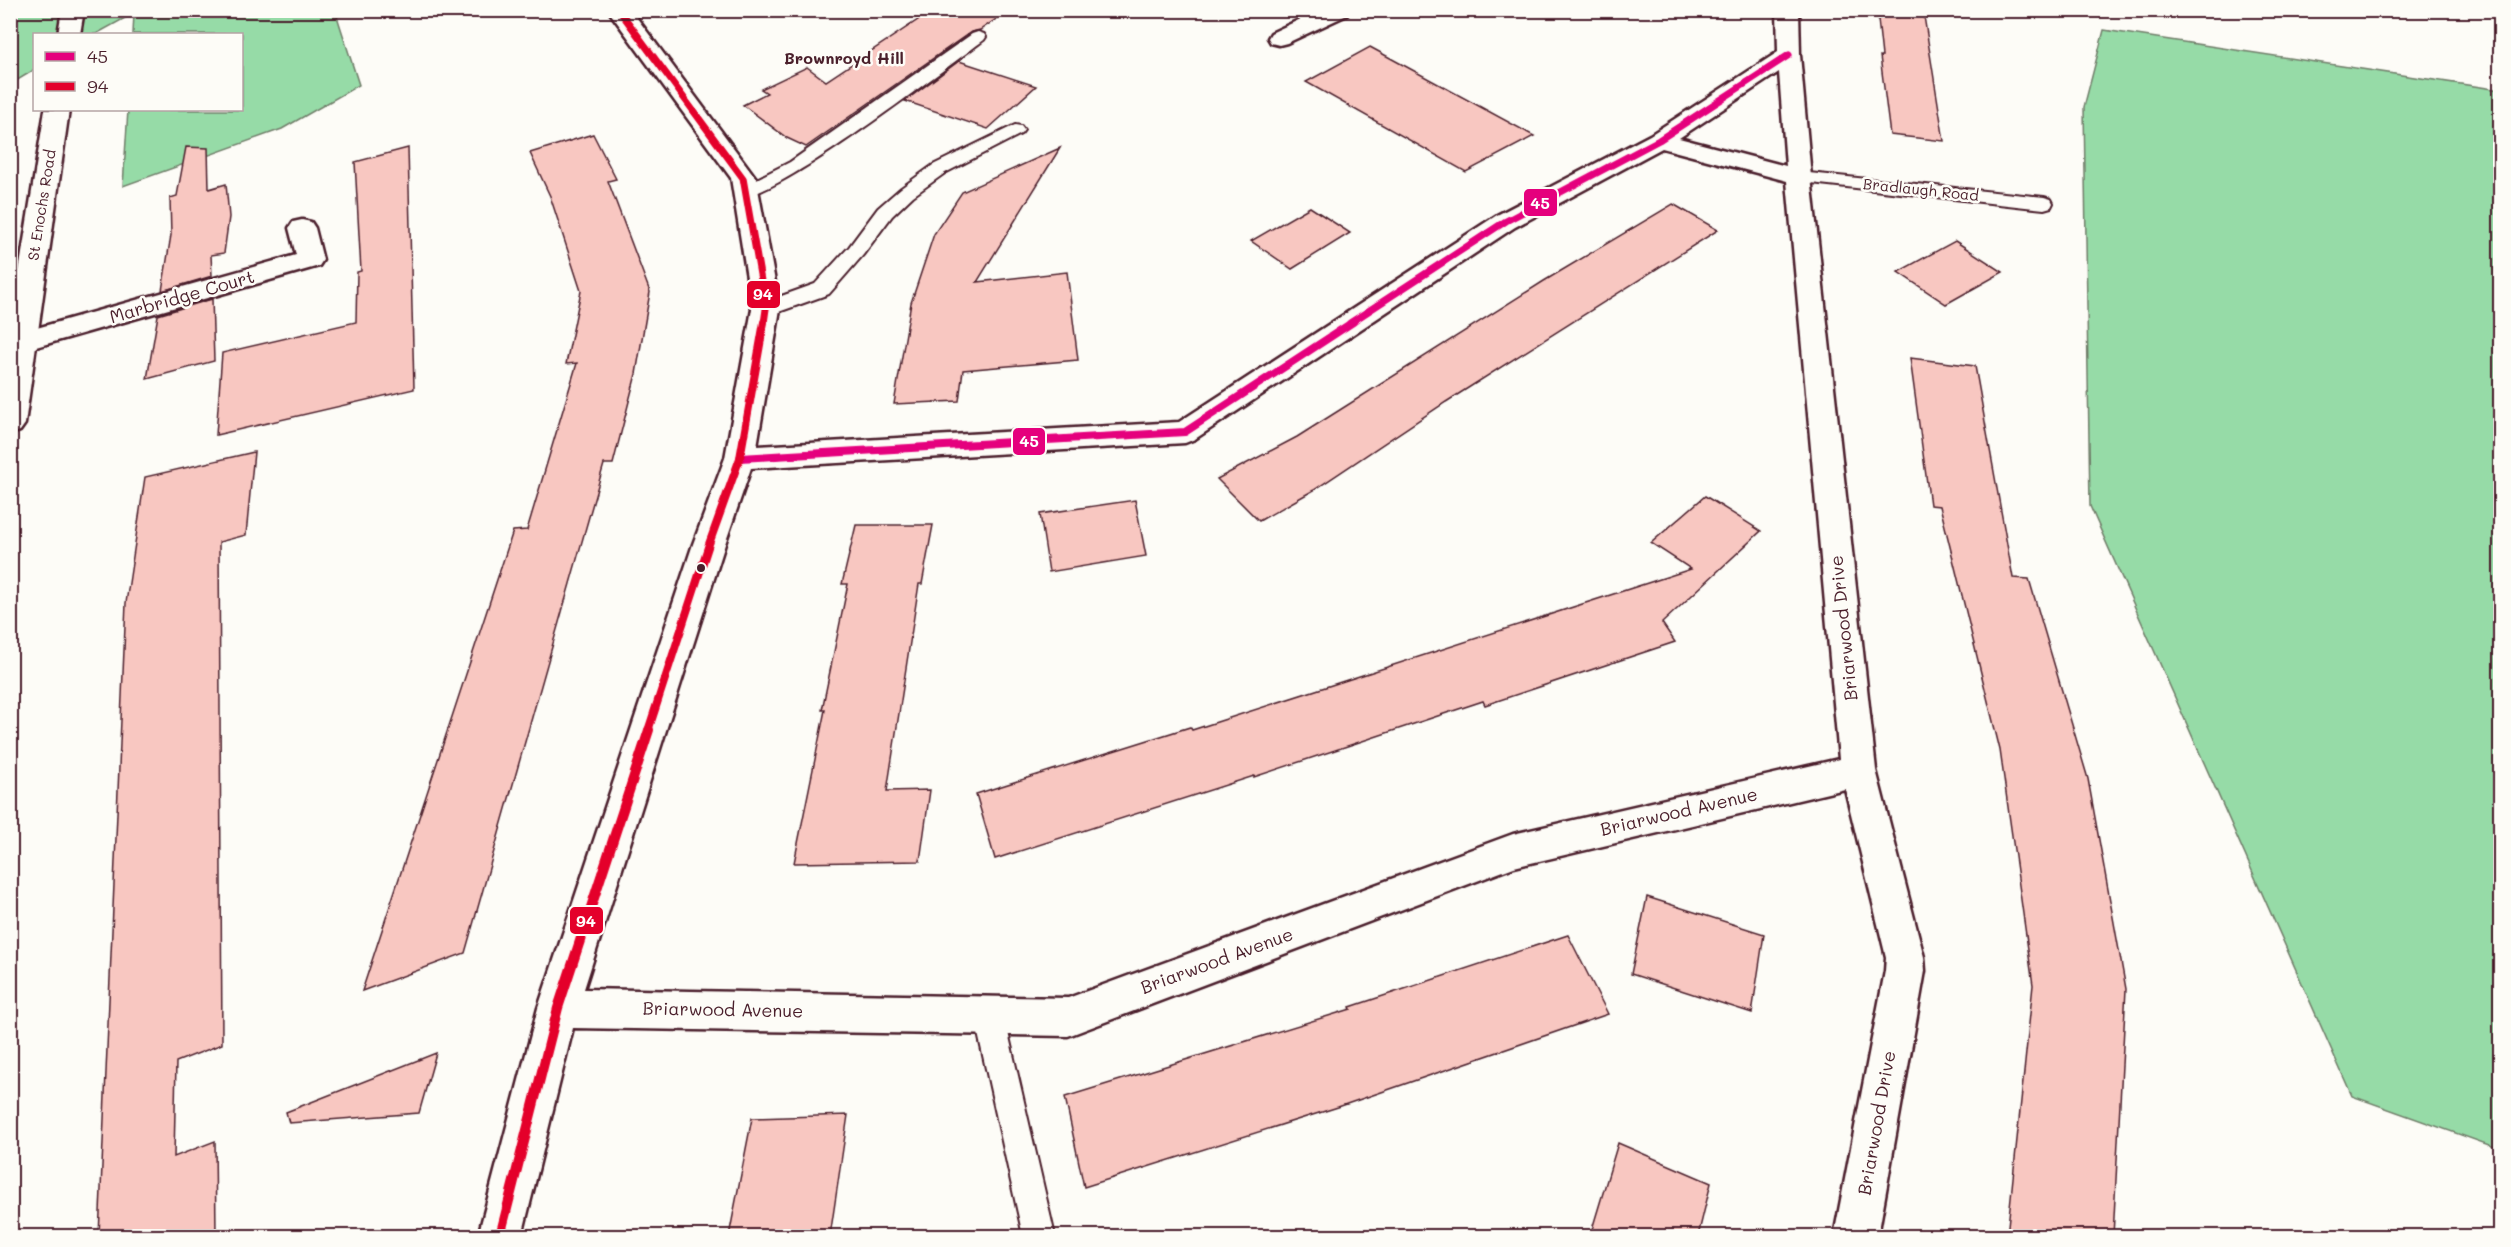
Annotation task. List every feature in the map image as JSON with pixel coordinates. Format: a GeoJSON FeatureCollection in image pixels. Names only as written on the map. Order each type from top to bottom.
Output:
{"type":"FeatureCollection","features":[{"type":"Feature","properties":{"kind":"street"},"geometry":{"type":"LineString","coordinates":[[69,33],[73,10]]}},
{"type":"Feature","properties":{"kind":"street"},"geometry":{"type":"LineString","coordinates":[[500,1236],[558,1008],[709,544],[740,458],[766,309],[743,178],[619,10]]}},
{"type":"Feature","properties":{"kind":"street"},"geometry":{"type":"LineString","coordinates":[[1279,38],[1339,10]]}},
{"type":"Feature","properties":{"kind":"street","name":"Briarwood Drive"},"geometry":{"type":"LineString","coordinates":[[1788,10],[1789,55],[1799,177],[1858,770],[1905,957],[1905,971],[1856,1236]]}},
{"type":"Feature","properties":{"kind":"street"},"geometry":{"type":"LineString","coordinates":[[740,458],[1185,432],[1506,221],[1659,140],[1789,55]]}},
{"type":"Feature","properties":{"kind":"street","name":"St Enochs Road"},"geometry":{"type":"LineString","coordinates":[[10,424],[57,111]]}},
{"type":"Feature","properties":{"kind":"street"},"geometry":{"type":"LineString","coordinates":[[1659,140],[1799,177]]}},
{"type":"Feature","properties":{"kind":"street","name":"Marbridge Court"},"geometry":{"type":"LineString","coordinates":[[22,342],[310,260],[302,228]]}},
{"type":"Feature","properties":{"kind":"street","name":"Briarwood Avenue"},"geometry":{"type":"LineString","coordinates":[[558,1008],[1068,1017],[1513,851],[1858,770]]}},
{"type":"Feature","properties":{"kind":"lane"},"geometry":{"type":"LineString","coordinates":[[746,192],[796,166],[978,37]]}},
{"type":"Feature","properties":{"kind":"lane"},"geometry":{"type":"LineString","coordinates":[[766,309],[822,289],[856,251],[885,212],[907,192],[939,170],[1016,130]]}},
{"type":"Feature","properties":{"kind":"lane","name":"Bradlaugh Road"},"geometry":{"type":"LineString","coordinates":[[1799,177],[2044,203]]}},
{"type":"Feature","properties":{"kind":"lane"},"geometry":{"type":"LineString","coordinates":[[989,1015],[1039,1236]]}},
{"type":"Feature","properties":{"kind":"green space"},"geometry":{"type":"Polygon","coordinates":[[[335,10],[359,85],[282,129],[123,186],[128,111],[243,111],[243,33],[133,33],[134,13],[98,33],[33,33],[33,71],[11,84],[11,11],[335,10]]]}},
{"type":"Feature","properties":{"kind":"green space"},"geometry":{"type":"Polygon","coordinates":[[[2104,30],[2500,90],[2500,1149],[2352,1096],[2090,506],[2084,107],[2104,30]]]}},
{"type":"Feature","properties":{"kind":"building"},"geometry":{"type":"Polygon","coordinates":[[[933,10],[1003,10],[1005,13],[980,30],[971,32],[806,147],[787,138],[743,105],[767,93],[761,89],[807,67],[826,81],[933,10]]]}},
{"type":"Feature","properties":{"kind":"building"},"geometry":{"type":"Polygon","coordinates":[[[1877,10],[1923,10],[1944,141],[1890,135],[1877,10]]]}},
{"type":"Feature","properties":{"kind":"building"},"geometry":{"type":"Polygon","coordinates":[[[1370,47],[1534,136],[1466,172],[1306,82],[1370,47]]]}},
{"type":"Feature","properties":{"kind":"building"},"geometry":{"type":"Polygon","coordinates":[[[959,61],[1036,86],[988,129],[905,101],[959,61]]]}},
{"type":"Feature","properties":{"kind":"building"},"geometry":{"type":"Polygon","coordinates":[[[593,134],[616,179],[608,181],[650,292],[636,374],[613,464],[604,464],[465,953],[362,991],[513,531],[527,530],[577,363],[566,364],[581,291],[550,196],[530,153],[593,134]]]}},
{"type":"Feature","properties":{"kind":"building"},"geometry":{"type":"Polygon","coordinates":[[[186,147],[208,148],[209,189],[226,184],[229,217],[224,253],[211,255],[212,276],[162,291],[171,235],[170,198],[177,196],[186,147]]]}},
{"type":"Feature","properties":{"kind":"building"},"geometry":{"type":"Polygon","coordinates":[[[408,148],[414,389],[216,435],[222,353],[356,322],[357,272],[361,271],[355,162],[408,148]]]}},
{"type":"Feature","properties":{"kind":"building"},"geometry":{"type":"Polygon","coordinates":[[[1060,148],[977,282],[1067,272],[1078,360],[963,370],[959,401],[894,404],[911,303],[934,234],[962,192],[1060,148]]]}},
{"type":"Feature","properties":{"kind":"building"},"geometry":{"type":"Polygon","coordinates":[[[1673,204],[1718,230],[1446,402],[1314,490],[1259,521],[1217,479],[1297,437],[1544,281],[1673,204]]]}},
{"type":"Feature","properties":{"kind":"building"},"geometry":{"type":"Polygon","coordinates":[[[1310,207],[1350,233],[1292,269],[1251,241],[1310,207]]]}},
{"type":"Feature","properties":{"kind":"building"},"geometry":{"type":"Polygon","coordinates":[[[1955,241],[2003,272],[1946,304],[1898,272],[1955,241]]]}},
{"type":"Feature","properties":{"kind":"building"},"geometry":{"type":"Polygon","coordinates":[[[212,299],[214,361],[147,379],[158,315],[212,299]]]}},
{"type":"Feature","properties":{"kind":"building"},"geometry":{"type":"Polygon","coordinates":[[[1910,358],[1975,366],[2013,578],[2029,579],[2088,779],[2126,989],[2113,1236],[2007,1236],[2033,985],[2000,750],[1940,506],[1930,505],[1910,358]]]}},
{"type":"Feature","properties":{"kind":"building"},"geometry":{"type":"Polygon","coordinates":[[[254,452],[246,535],[219,542],[222,1044],[176,1062],[174,1157],[215,1141],[216,1236],[99,1236],[126,603],[145,477],[254,452]]]}},
{"type":"Feature","properties":{"kind":"building"},"geometry":{"type":"Polygon","coordinates":[[[1705,496],[1761,531],[1662,623],[1675,642],[1485,705],[1483,701],[995,859],[976,794],[1190,727],[1192,730],[1691,569],[1651,543],[1705,496]]]}},
{"type":"Feature","properties":{"kind":"building"},"geometry":{"type":"Polygon","coordinates":[[[1135,500],[1146,556],[1049,572],[1040,514],[1135,500]]]}},
{"type":"Feature","properties":{"kind":"building"},"geometry":{"type":"Polygon","coordinates":[[[856,525],[933,525],[922,584],[919,584],[887,791],[930,790],[920,861],[794,863],[848,584],[842,584],[856,525]]]}},
{"type":"Feature","properties":{"kind":"building"},"geometry":{"type":"Polygon","coordinates":[[[1647,897],[1764,934],[1752,1013],[1631,974],[1647,897]]]}},
{"type":"Feature","properties":{"kind":"building"},"geometry":{"type":"Polygon","coordinates":[[[1568,935],[1608,1014],[1338,1107],[1084,1187],[1065,1097],[1351,1009],[1350,1007],[1568,935]]]}},
{"type":"Feature","properties":{"kind":"building"},"geometry":{"type":"Polygon","coordinates":[[[436,1053],[419,1113],[289,1123],[286,1112],[436,1053]]]}},
{"type":"Feature","properties":{"kind":"building"},"geometry":{"type":"Polygon","coordinates":[[[848,1115],[830,1236],[729,1236],[752,1118],[848,1115]]]}},
{"type":"Feature","properties":{"kind":"building"},"geometry":{"type":"Polygon","coordinates":[[[1618,1143],[1711,1183],[1698,1236],[1590,1236],[1618,1143]]]}},
{"type":"Feature","properties":{"kind":"transit line","name":"94"},"geometry":{"type":"LineString","coordinates":[[500,1236],[558,1008],[709,544],[740,458],[766,309],[743,178],[619,10]]}},
{"type":"Feature","properties":{"kind":"transit line","name":"45"},"geometry":{"type":"LineString","coordinates":[[740,458],[1185,432],[1506,221],[1659,140],[1789,55]]}},
{"type":"Feature","properties":{"kind":"district","name":"Brownroyd Hill"},"geometry":{"type":"Point","coordinates":[844,58]}}]}
